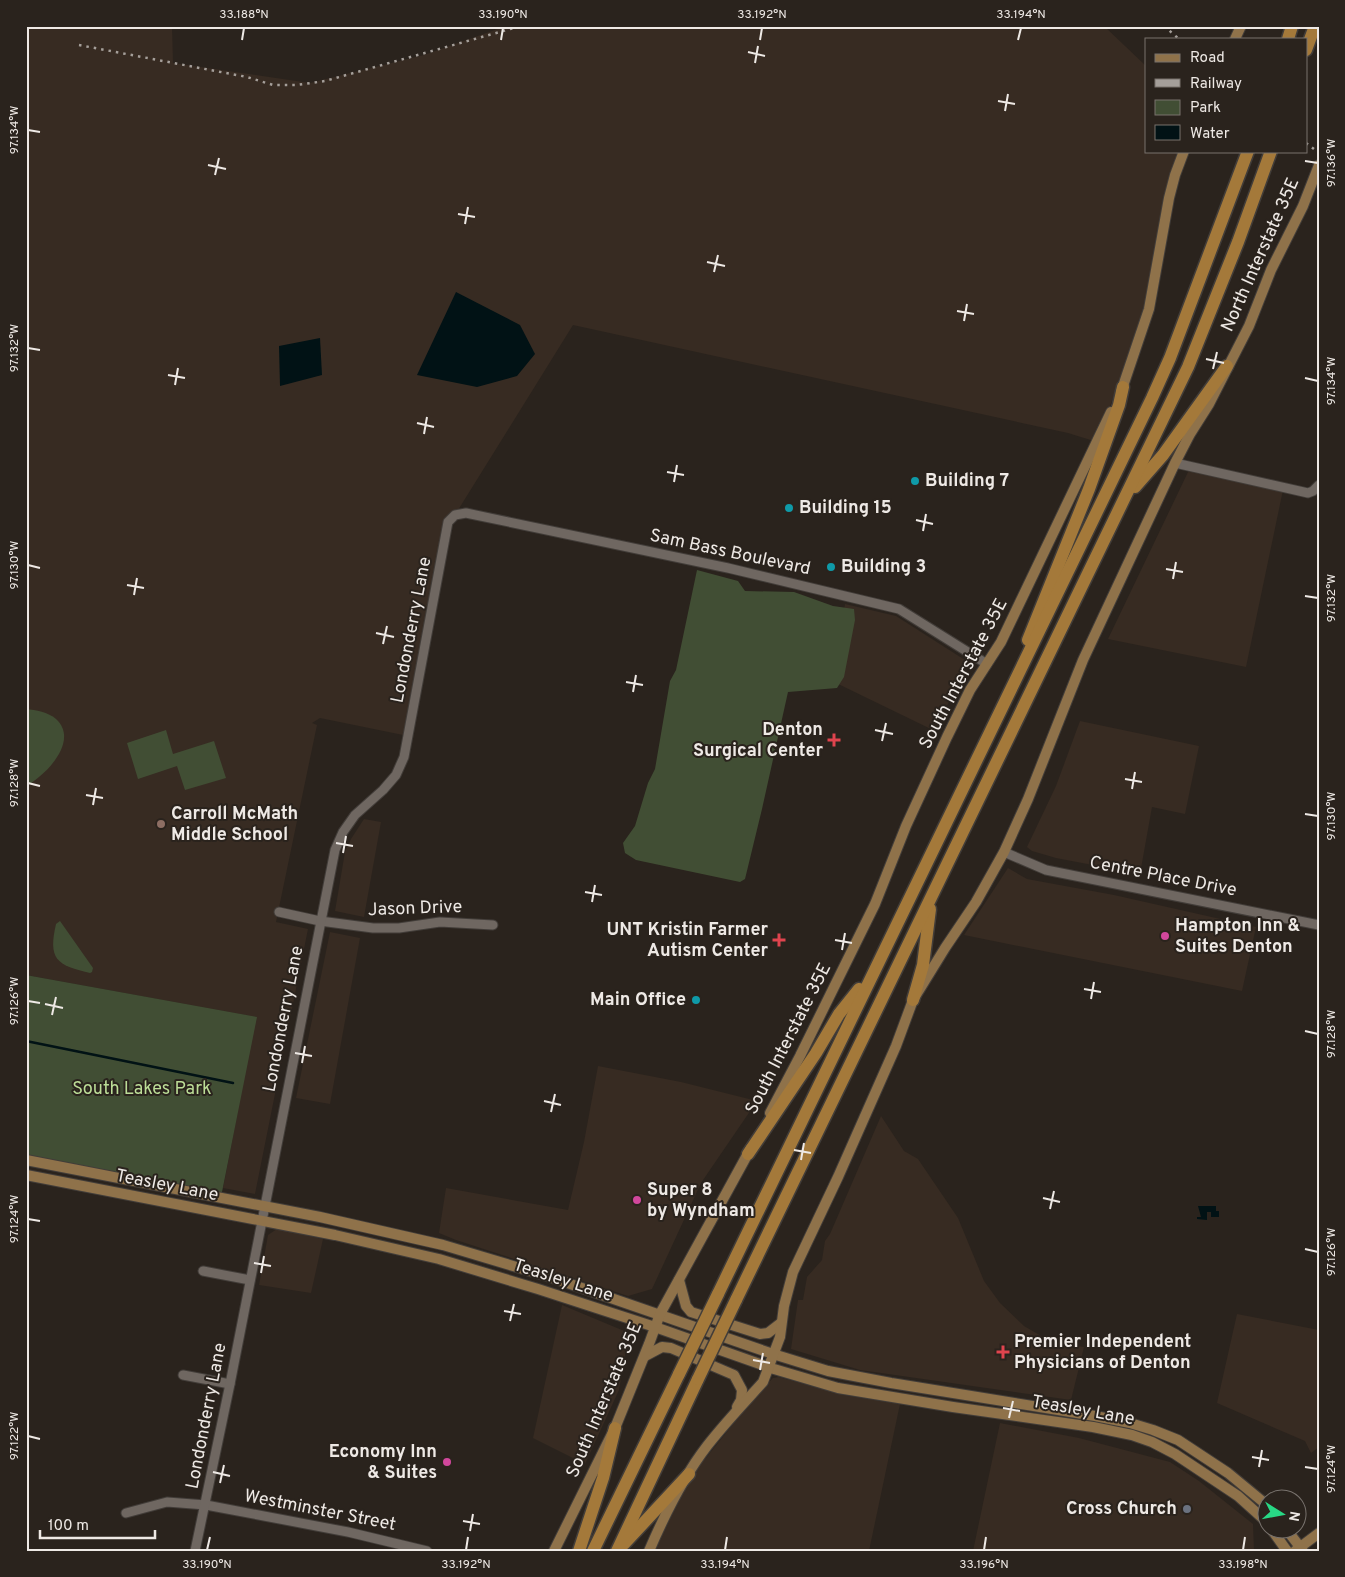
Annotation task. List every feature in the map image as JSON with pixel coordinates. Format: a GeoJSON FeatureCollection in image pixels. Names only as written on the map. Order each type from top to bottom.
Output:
{"type":"FeatureCollection","features":[{"type":"Feature","properties":{"kind":"highway"},"geometry":{"type":"LineString","coordinates":[[1288,38],[1292,26]]}},
{"type":"Feature","properties":{"kind":"highway"},"geometry":{"type":"LineString","coordinates":[[1308,45],[1315,26]]}},
{"type":"Feature","properties":{"kind":"highway"},"geometry":{"type":"LineString","coordinates":[[593,1551],[873,971],[1013,688],[1170,358],[1248,152]]}},
{"type":"Feature","properties":{"kind":"highway"},"geometry":{"type":"LineString","coordinates":[[618,1551],[736,1300],[1188,367],[1238,242],[1271,152]]}},
{"type":"Feature","properties":{"kind":"highway"},"geometry":{"type":"LineString","coordinates":[[1125,498],[1163,455],[1227,366]]}},
{"type":"Feature","properties":{"kind":"highway"},"geometry":{"type":"LineString","coordinates":[[1013,688],[1031,630],[1089,489],[1119,405],[1125,382]]}},
{"type":"Feature","properties":{"kind":"highway"},"geometry":{"type":"LineString","coordinates":[[913,1000],[923,965],[931,900]]}},
{"type":"Feature","properties":{"kind":"highway"},"geometry":{"type":"LineString","coordinates":[[748,1154],[816,1053],[839,1014],[873,971]]}},
{"type":"Feature","properties":{"kind":"highway"},"geometry":{"type":"LineString","coordinates":[[579,1551],[604,1478],[615,1428]]}},
{"type":"Feature","properties":{"kind":"highway"},"geometry":{"type":"LineString","coordinates":[[618,1551],[689,1474]]}},
{"type":"Feature","properties":{"kind":"main road"},"geometry":{"type":"LineString","coordinates":[[1125,382],[1149,309],[1169,198],[1184,152]]}},
{"type":"Feature","properties":{"kind":"main road","name":"North Interstate 35E"},"geometry":{"type":"LineString","coordinates":[[1175,463],[1209,404],[1249,326],[1271,270],[1302,206],[1319,165]]}},
{"type":"Feature","properties":{"kind":"main road","name":"South Interstate 35E"},"geometry":{"type":"LineString","coordinates":[[554,1551],[615,1428],[660,1314],[800,1056],[865,925],[889,872],[906,826],[947,737],[970,690],[1001,642],[1125,382]]}},
{"type":"Feature","properties":{"kind":"main road"},"geometry":{"type":"LineString","coordinates":[[649,1551],[689,1474],[706,1447],[763,1382],[780,1337],[781,1322],[793,1272],[838,1177],[892,1055],[913,1000],[944,948],[976,902],[1004,852],[1028,799],[1083,660],[1175,463]]}},
{"type":"Feature","properties":{"kind":"main road","name":"Teasley Lane"},"geometry":{"type":"LineString","coordinates":[[26,1160],[320,1217],[442,1245],[550,1277],[774,1354],[828,1370],[891,1383],[1095,1416],[1153,1430],[1178,1440],[1228,1472],[1258,1498]]}},
{"type":"Feature","properties":{"kind":"main road","name":"Teasley Lane"},"geometry":{"type":"LineString","coordinates":[[26,1175],[262,1220],[439,1259],[538,1288],[769,1367],[831,1386],[952,1407],[1093,1427],[1132,1435],[1152,1442],[1175,1454],[1238,1496],[1258,1514]]}},
{"type":"Feature","properties":{"kind":"main road"},"geometry":{"type":"LineString","coordinates":[[439,1259],[442,1245]]}},
{"type":"Feature","properties":{"kind":"main road"},"geometry":{"type":"LineString","coordinates":[[679,1280],[686,1306],[691,1312],[760,1334],[768,1333],[781,1322]]}},
{"type":"Feature","properties":{"kind":"main road"},"geometry":{"type":"LineString","coordinates":[[644,1356],[662,1348],[671,1348],[734,1375],[742,1390],[735,1413]]}},
{"type":"Feature","properties":{"kind":"main road"},"geometry":{"type":"LineString","coordinates":[[889,1396],[891,1383]]}},
{"type":"Feature","properties":{"kind":"main road"},"geometry":{"type":"LineString","coordinates":[[1299,1549],[1319,1532]]}},
{"type":"Feature","properties":{"kind":"main road"},"geometry":{"type":"LineString","coordinates":[[1279,1540],[1287,1551]]}},
{"type":"Feature","properties":{"kind":"street"},"geometry":{"type":"LineString","coordinates":[[1175,463],[1308,493],[1319,485]]}},
{"type":"Feature","properties":{"kind":"street","name":"Sam Bass Boulevard"},"geometry":{"type":"LineString","coordinates":[[453,518],[455,515],[466,513],[728,568],[899,608],[986,664]]}},
{"type":"Feature","properties":{"kind":"street","name":"Londonderry Lane"},"geometry":{"type":"LineString","coordinates":[[196,1551],[335,850],[343,832],[355,815],[383,790],[396,775],[404,757],[448,522],[453,518]]}},
{"type":"Feature","properties":{"kind":"street","name":"Centre Place Drive"},"geometry":{"type":"LineString","coordinates":[[1004,852],[1046,870],[1319,925]]}},
{"type":"Feature","properties":{"kind":"street","name":"Jason Drive"},"geometry":{"type":"LineString","coordinates":[[279,912],[320,921],[382,928],[399,928],[440,922],[493,925]]}},
{"type":"Feature","properties":{"kind":"street"},"geometry":{"type":"LineString","coordinates":[[203,1271],[250,1280]]}},
{"type":"Feature","properties":{"kind":"street"},"geometry":{"type":"LineString","coordinates":[[183,1375],[230,1384]]}},
{"type":"Feature","properties":{"kind":"street","name":"Westminster Street"},"geometry":{"type":"LineString","coordinates":[[126,1514],[167,1502],[206,1505],[348,1532],[428,1551]]}},
{"type":"Feature","properties":{"kind":"shaded area"},"geometry":{"type":"Polygon","coordinates":[[[26,26],[172,26],[173,63],[310,83],[424,55],[506,26],[1104,26],[1145,65],[1145,152],[1181,152],[1154,285],[1097,442],[1068,433],[573,325],[455,515],[448,522],[408,736],[320,718],[312,723],[317,725],[276,922],[308,929],[255,1194],[223,1188],[256,1017],[26,975],[26,26]]]}},
{"type":"Feature","properties":{"kind":"shaded area"},"geometry":{"type":"Polygon","coordinates":[[[1189,470],[1283,490],[1246,667],[1108,639],[1189,470]]]}},
{"type":"Feature","properties":{"kind":"shaded area"},"geometry":{"type":"Polygon","coordinates":[[[845,604],[896,616],[968,662],[935,731],[832,681],[845,604]]]}},
{"type":"Feature","properties":{"kind":"shaded area"},"geometry":{"type":"Polygon","coordinates":[[[1080,721],[1199,746],[1185,814],[1152,807],[1140,874],[1056,858],[1032,851],[1027,847],[1056,786],[1080,721]]]}},
{"type":"Feature","properties":{"kind":"shaded area"},"geometry":{"type":"Polygon","coordinates":[[[364,819],[381,822],[364,917],[335,911],[345,852],[364,819]]]}},
{"type":"Feature","properties":{"kind":"shaded area"},"geometry":{"type":"Polygon","coordinates":[[[1008,868],[1027,879],[1114,895],[1256,927],[1242,991],[964,935],[1008,868]]]}},
{"type":"Feature","properties":{"kind":"shaded area"},"geometry":{"type":"Polygon","coordinates":[[[330,932],[360,938],[330,1104],[296,1098],[330,932]]]}},
{"type":"Feature","properties":{"kind":"shaded area"},"geometry":{"type":"Polygon","coordinates":[[[598,1066],[681,1082],[757,1101],[701,1183],[652,1289],[628,1296],[439,1233],[446,1188],[568,1210],[584,1142],[598,1066]]]}},
{"type":"Feature","properties":{"kind":"shaded area"},"geometry":{"type":"Polygon","coordinates":[[[881,1116],[904,1151],[918,1159],[958,1218],[984,1281],[1000,1303],[1024,1326],[1043,1337],[1054,1342],[1084,1347],[1071,1400],[860,1370],[791,1349],[798,1300],[803,1300],[807,1277],[822,1260],[825,1241],[830,1234],[881,1116]]]}},
{"type":"Feature","properties":{"kind":"shaded area"},"geometry":{"type":"Polygon","coordinates":[[[277,1229],[323,1239],[311,1293],[259,1285],[268,1235],[277,1229]]]}},
{"type":"Feature","properties":{"kind":"shaded area"},"geometry":{"type":"Polygon","coordinates":[[[562,1305],[629,1333],[619,1390],[585,1464],[533,1438],[562,1305]]]}},
{"type":"Feature","properties":{"kind":"shaded area"},"geometry":{"type":"Polygon","coordinates":[[[1237,1314],[1319,1330],[1319,1447],[1311,1453],[1305,1441],[1217,1403],[1237,1314]]]}},
{"type":"Feature","properties":{"kind":"shaded area"},"geometry":{"type":"Polygon","coordinates":[[[779,1377],[844,1395],[900,1404],[869,1551],[654,1551],[692,1475],[758,1393],[773,1378],[779,1377]]]}},
{"type":"Feature","properties":{"kind":"shaded area"},"geometry":{"type":"Polygon","coordinates":[[[1000,1423],[1079,1438],[1170,1462],[1199,1481],[1253,1524],[1254,1551],[973,1551],[1000,1423]]]}},
{"type":"Feature","properties":{"kind":"green space"},"geometry":{"type":"Polygon","coordinates":[[[697,570],[738,581],[745,591],[794,592],[833,606],[854,609],[855,620],[844,677],[837,688],[788,692],[745,879],[740,882],[636,860],[625,853],[623,843],[635,826],[648,783],[655,769],[670,681],[676,670],[697,570]]]}},
{"type":"Feature","properties":{"kind":"green space"},"geometry":{"type":"Polygon","coordinates":[[[26,709],[42,712],[56,719],[62,728],[64,737],[57,757],[42,774],[26,786],[26,709]]]}},
{"type":"Feature","properties":{"kind":"green space"},"geometry":{"type":"Polygon","coordinates":[[[166,730],[173,754],[214,741],[226,778],[185,790],[177,766],[138,779],[127,743],[166,730]]]}},
{"type":"Feature","properties":{"kind":"green space"},"geometry":{"type":"Polygon","coordinates":[[[60,921],[93,968],[92,972],[69,967],[57,959],[53,945],[56,924],[60,921]]]}},
{"type":"Feature","properties":{"kind":"green space","name":"South Lakes Park"},"geometry":{"type":"Polygon","coordinates":[[[26,975],[257,1017],[221,1197],[26,1160],[26,975]]]}},
{"type":"Feature","properties":{"kind":"water"},"geometry":{"type":"Polygon","coordinates":[[[456,292],[520,325],[535,354],[517,376],[477,387],[417,375],[456,292]]]}},
{"type":"Feature","properties":{"kind":"water"},"geometry":{"type":"Polygon","coordinates":[[[320,338],[322,375],[280,386],[279,346],[320,338]]]}},
{"type":"Feature","properties":{"kind":"water"},"geometry":{"type":"Polygon","coordinates":[[[1198,1206],[1216,1206],[1216,1211],[1219,1211],[1219,1217],[1211,1217],[1211,1212],[1207,1212],[1207,1220],[1197,1219],[1197,1217],[1201,1217],[1198,1206]]]}},
{"type":"Feature","properties":{"kind":"waterway"},"geometry":{"type":"LineString","coordinates":[[26,1041],[233,1083]]}},
{"type":"Feature","properties":{"kind":"railway"},"geometry":{"type":"LineString","coordinates":[[79,45],[247,77],[273,85],[297,85],[325,81],[521,26]]}},
{"type":"Feature","properties":{"kind":"railway"},"geometry":{"type":"LineString","coordinates":[[1164,26],[1178,38]]}},
{"type":"Feature","properties":{"kind":"railway"},"geometry":{"type":"LineString","coordinates":[[1308,145],[1319,153]]}},
{"type":"Feature","properties":{"kind":"place","name":"Building 7"},"geometry":{"type":"Point","coordinates":[915,481]}},
{"type":"Feature","properties":{"kind":"place","name":"Building 15"},"geometry":{"type":"Point","coordinates":[789,508]}},
{"type":"Feature","properties":{"kind":"place","name":"Building 3"},"geometry":{"type":"Point","coordinates":[831,567]}},
{"type":"Feature","properties":{"kind":"place","name":"Denton Surgical Center"},"geometry":{"type":"Point","coordinates":[834,740]}},
{"type":"Feature","properties":{"kind":"place","name":"Carroll McMath Middle School"},"geometry":{"type":"Point","coordinates":[161,824]}},
{"type":"Feature","properties":{"kind":"place","name":"Hampton Inn & Suites Denton"},"geometry":{"type":"Point","coordinates":[1165,936]}},
{"type":"Feature","properties":{"kind":"place","name":"UNT Kristin Farmer Autism Center"},"geometry":{"type":"Point","coordinates":[779,940]}},
{"type":"Feature","properties":{"kind":"place","name":"Main Office"},"geometry":{"type":"Point","coordinates":[696,1000]}},
{"type":"Feature","properties":{"kind":"place","name":"Super 8 by Wyndham"},"geometry":{"type":"Point","coordinates":[637,1200]}},
{"type":"Feature","properties":{"kind":"place","name":"Premier Independent Physicians of Denton"},"geometry":{"type":"Point","coordinates":[1003,1352]}},
{"type":"Feature","properties":{"kind":"place","name":"Economy Inn & Suites"},"geometry":{"type":"Point","coordinates":[447,1462]}},
{"type":"Feature","properties":{"kind":"place","name":"Cross Church"},"geometry":{"type":"Point","coordinates":[1187,1509]}}]}
